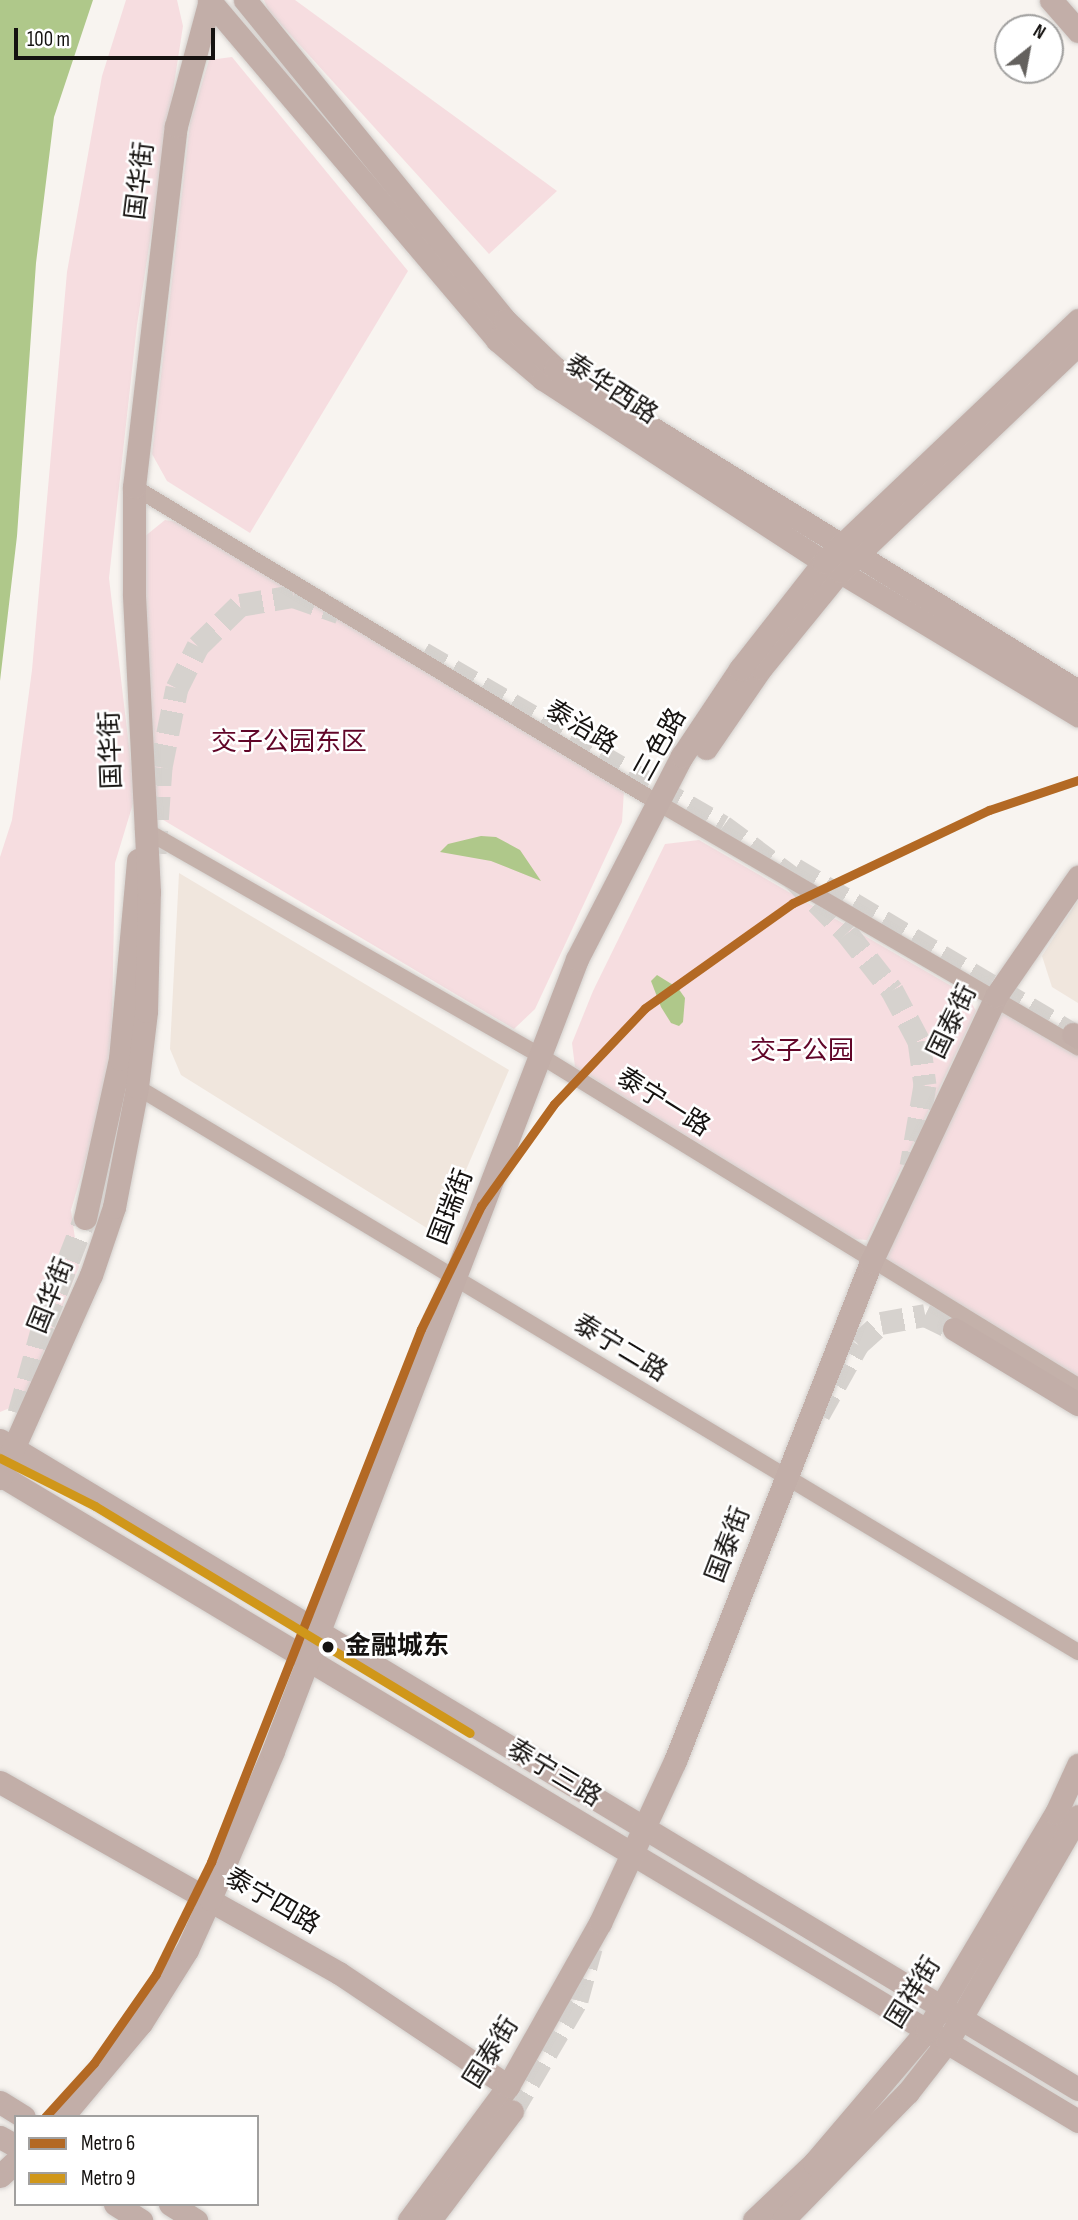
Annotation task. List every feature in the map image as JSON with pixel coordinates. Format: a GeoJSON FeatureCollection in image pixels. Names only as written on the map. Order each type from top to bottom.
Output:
{"type":"FeatureCollection","features":[{"type":"Feature","properties":{"kind":"street","name":"泰华西路"},"geometry":{"type":"LineString","coordinates":[[209,0],[497,341],[543,379],[840,558],[1078,691]]}},
{"type":"Feature","properties":{"kind":"street","name":"国华街"},"geometry":{"type":"LineString","coordinates":[[1,1476],[7,1445],[62,1347],[114,1207],[136,1087],[146,1011],[149,892],[144,829],[134,487],[176,126],[209,0]]}},
{"type":"Feature","properties":{"kind":"street","name":"泰华西路"},"geometry":{"type":"LineString","coordinates":[[245,0],[505,320],[555,368],[1078,715]]}},
{"type":"Feature","properties":{"kind":"street"},"geometry":{"type":"LineString","coordinates":[[1051,0],[1078,31]]}},
{"type":"Feature","properties":{"kind":"street","name":"三色路"},"geometry":{"type":"LineString","coordinates":[[660,804],[840,558],[1078,320]]}},
{"type":"Feature","properties":{"kind":"street","name":"三色路"},"geometry":{"type":"LineString","coordinates":[[840,558],[1078,344]]}},
{"type":"Feature","properties":{"kind":"street","name":"泰治路"},"geometry":{"type":"LineString","coordinates":[[134,487],[660,804],[1076,1039]]}},
{"type":"Feature","properties":{"kind":"street","name":"国瑞街"},"geometry":{"type":"LineString","coordinates":[[64,2115],[141,2023],[187,1950],[308,1659],[577,959],[660,804]]}},
{"type":"Feature","properties":{"kind":"street"},"geometry":{"type":"LineString","coordinates":[[85,1218],[120,1059],[132,895],[144,829]]}},
{"type":"Feature","properties":{"kind":"street","name":"泰宁一路"},"geometry":{"type":"LineString","coordinates":[[144,829],[539,1055],[871,1262],[1078,1386]]}},
{"type":"Feature","properties":{"kind":"street","name":"国泰街"},"geometry":{"type":"LineString","coordinates":[[409,2220],[508,2086],[600,1923],[675,1761],[871,1262],[996,996],[1078,877]]}},
{"type":"Feature","properties":{"kind":"street","name":"泰宁二路"},"geometry":{"type":"LineString","coordinates":[[136,1087],[1078,1653]]}},
{"type":"Feature","properties":{"kind":"street"},"geometry":{"type":"LineString","coordinates":[[954,1329],[1078,1404]]}},
{"type":"Feature","properties":{"kind":"street","name":"泰宁三路"},"geometry":{"type":"LineString","coordinates":[[7,1445],[1078,2089]]}},
{"type":"Feature","properties":{"kind":"street","name":"泰宁三路"},"geometry":{"type":"LineString","coordinates":[[1,1476],[1078,2121]]}},
{"type":"Feature","properties":{"kind":"street","name":"国祥街"},"geometry":{"type":"LineString","coordinates":[[783,2220],[908,2092],[1056,1813],[1078,1765]]}},
{"type":"Feature","properties":{"kind":"street","name":"泰宁四路"},"geometry":{"type":"LineString","coordinates":[[0,1782],[339,1973],[508,2086]]}},
{"type":"Feature","properties":{"kind":"street","name":"国祥街"},"geometry":{"type":"LineString","coordinates":[[951,2012],[1078,1816]]}},
{"type":"Feature","properties":{"kind":"street","name":"国祥街"},"geometry":{"type":"LineString","coordinates":[[754,2220],[814,2163],[937,2036]]}},
{"type":"Feature","properties":{"kind":"street"},"geometry":{"type":"LineString","coordinates":[[0,2102],[21,2115]]}},
{"type":"Feature","properties":{"kind":"street"},"geometry":{"type":"LineString","coordinates":[[430,2220],[512,2111]]}},
{"type":"Feature","properties":{"kind":"street"},"geometry":{"type":"LineString","coordinates":[[0,2176],[14,2163]]}},
{"type":"Feature","properties":{"kind":"street"},"geometry":{"type":"LineString","coordinates":[[118,2206],[141,2220]]}},
{"type":"Feature","properties":{"kind":"street"},"geometry":{"type":"LineString","coordinates":[[173,2206],[196,2220]]}},
{"type":"Feature","properties":{"kind":"shaded area"},"geometry":{"type":"Polygon","coordinates":[[[0,0],[93,0],[54,117],[36,263],[17,536],[0,681],[0,0]]]}},
{"type":"Feature","properties":{"kind":"shaded area"},"geometry":{"type":"Polygon","coordinates":[[[481,836],[496,837],[520,850],[541,881],[491,861],[440,852],[448,844],[481,836]]]}},
{"type":"Feature","properties":{"kind":"shaded area"},"geometry":{"type":"Polygon","coordinates":[[[179,873],[509,1070],[438,1235],[181,1075],[170,1049],[179,873]]]}},
{"type":"Feature","properties":{"kind":"shaded area"},"geometry":{"type":"Polygon","coordinates":[[[1078,900],[1078,1003],[1052,987],[1042,956],[1078,900]]]}},
{"type":"Feature","properties":{"kind":"shaded area"},"geometry":{"type":"Polygon","coordinates":[[[657,975],[678,988],[685,998],[683,1022],[679,1026],[671,1023],[661,1007],[651,981],[657,975]]]}},
{"type":"Feature","properties":{"kind":"green space"},"geometry":{"type":"Polygon","coordinates":[[[126,0],[177,0],[183,26],[137,325],[109,578],[135,797],[115,863],[111,1075],[71,1210],[79,1267],[22,1403],[0,1412],[0,857],[12,820],[32,670],[67,272],[102,76],[126,0]]]}},
{"type":"Feature","properties":{"kind":"green space"},"geometry":{"type":"Polygon","coordinates":[[[264,0],[295,0],[557,191],[489,254],[268,10],[264,0]]]}},
{"type":"Feature","properties":{"kind":"green space"},"geometry":{"type":"Polygon","coordinates":[[[232,57],[408,271],[250,533],[167,481],[152,454],[190,123],[209,60],[232,57]]]}},
{"type":"Feature","properties":{"kind":"green space","name":"交子公园东区"},"geometry":{"type":"Polygon","coordinates":[[[165,520],[178,522],[624,790],[622,822],[535,1009],[514,1029],[160,818],[151,781],[144,537],[165,520]]]}},
{"type":"Feature","properties":{"kind":"green space","name":"交子公园"},"geometry":{"type":"Polygon","coordinates":[[[699,840],[967,995],[976,1011],[867,1240],[853,1239],[575,1067],[572,1043],[593,991],[665,844],[699,840]]]}},
{"type":"Feature","properties":{"kind":"green space"},"geometry":{"type":"Polygon","coordinates":[[[1010,1011],[1078,1051],[1078,1379],[887,1269],[886,1250],[993,1018],[1010,1011]]]}},
{"type":"Feature","properties":{"kind":"tunnel"},"geometry":{"type":"LineString","coordinates":[[155,853],[161,767],[177,688],[198,646],[240,605],[293,596],[339,612]]}},
{"type":"Feature","properties":{"kind":"tunnel"},"geometry":{"type":"LineString","coordinates":[[423,653],[723,826],[793,878],[847,933],[892,990],[919,1041],[925,1085],[911,1166]]}},
{"type":"Feature","properties":{"kind":"tunnel"},"geometry":{"type":"LineString","coordinates":[[795,869],[1073,1034]]}},
{"type":"Feature","properties":{"kind":"tunnel"},"geometry":{"type":"LineString","coordinates":[[19,1413],[44,1323],[85,1218]]}},
{"type":"Feature","properties":{"kind":"tunnel"},"geometry":{"type":"LineString","coordinates":[[819,1414],[858,1344],[881,1323],[925,1315],[954,1329]]}},
{"type":"Feature","properties":{"kind":"tunnel"},"geometry":{"type":"LineString","coordinates":[[512,2111],[577,2000],[591,1948]]}},
{"type":"Feature","properties":{"kind":"metro line","name":"6"},"geometry":{"type":"LineString","coordinates":[[47,2115],[94,2063],[156,1974],[211,1862],[421,1329],[481,1206],[554,1104],[645,1008],[793,903],[989,810],[1078,780]]}},
{"type":"Feature","properties":{"kind":"metro line","name":"9"},"geometry":{"type":"LineString","coordinates":[[0,1458],[95,1506],[470,1733]]}},
{"type":"Feature","properties":{"kind":"place","name":"金融城东"},"geometry":{"type":"Point","coordinates":[328,1647]}}]}
